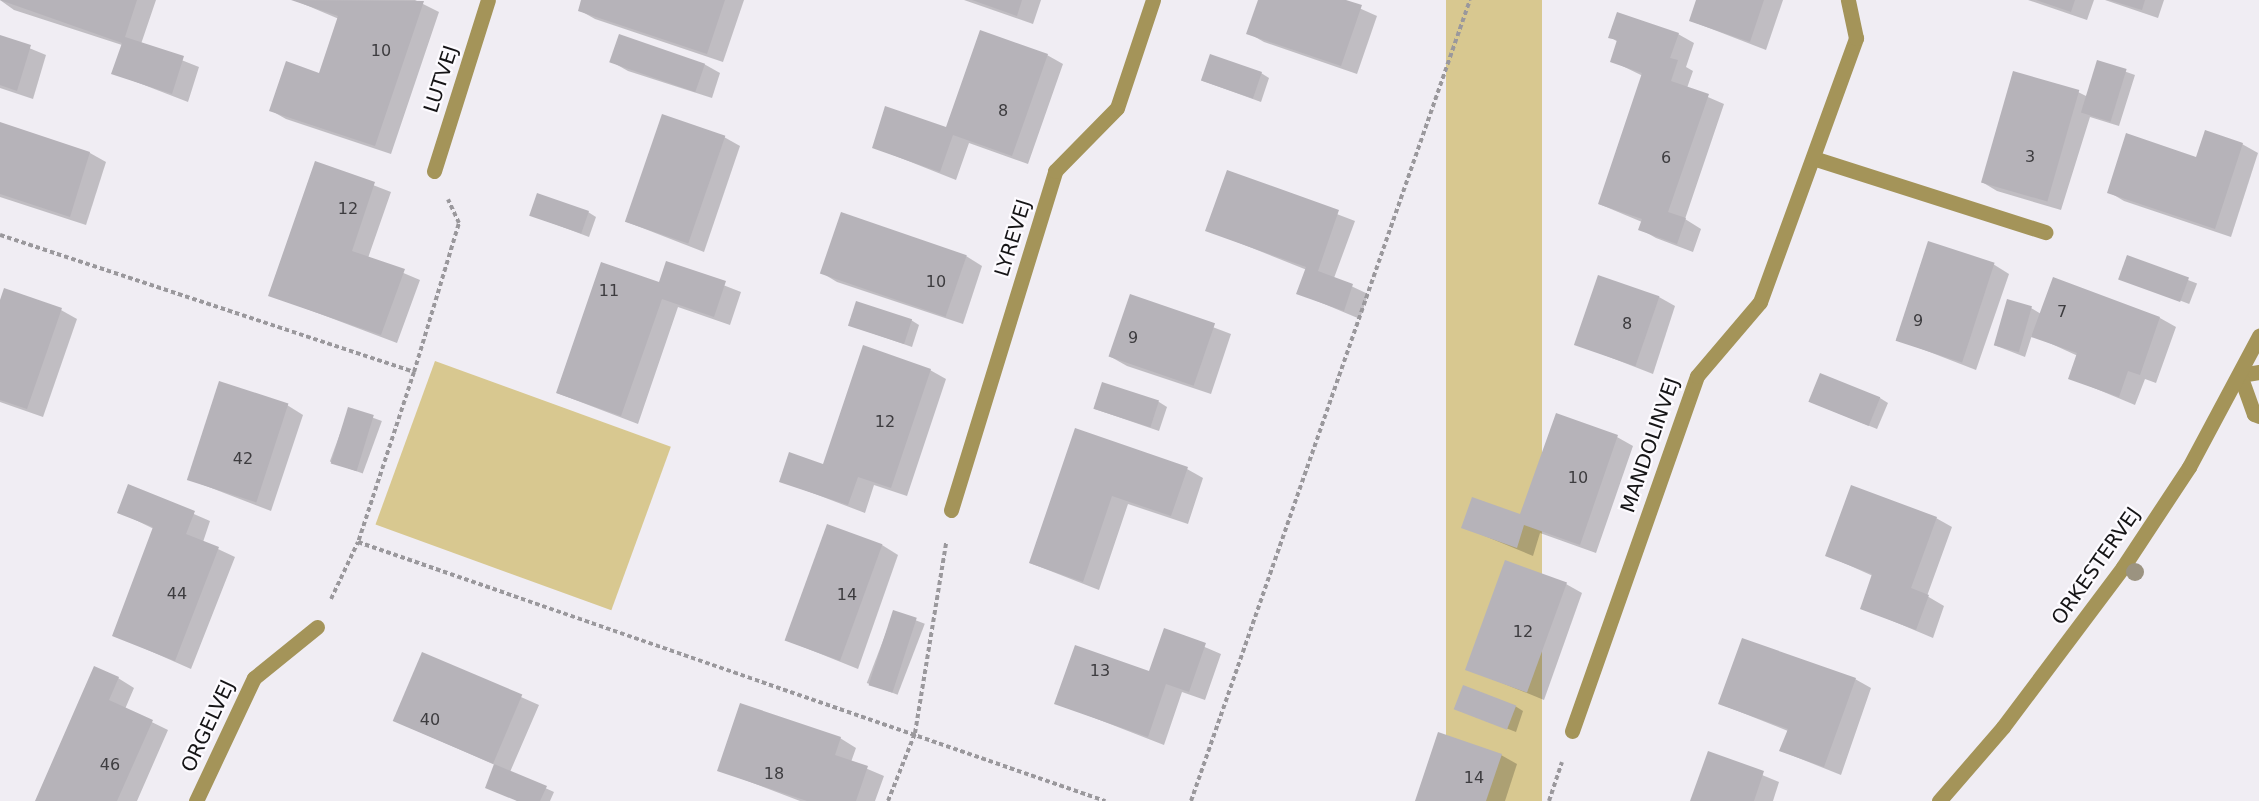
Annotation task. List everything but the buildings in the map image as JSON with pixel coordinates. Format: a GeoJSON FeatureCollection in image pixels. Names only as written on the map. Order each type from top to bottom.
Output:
{"type":"FeatureCollection","features":[{"type":"Feature","properties":{"kind":"street","name":"LUTVEJ"},"geometry":{"type":"LineString","coordinates":[[434,171],[488,0]]}},
{"type":"Feature","properties":{"kind":"street","name":"LYREVEJ"},"geometry":{"type":"LineString","coordinates":[[951,510],[1055,171],[1117,108],[1154,0]]}},
{"type":"Feature","properties":{"kind":"street","name":"MANDOLINVEJ"},"geometry":{"type":"LineString","coordinates":[[1572,731],[1697,376],[1760,302],[1856,38],[1848,0]]}},
{"type":"Feature","properties":{"kind":"street"},"geometry":{"type":"LineString","coordinates":[[1813,158],[2045,232]]}},
{"type":"Feature","properties":{"kind":"street","name":"ORKESTERVEJ"},"geometry":{"type":"LineString","coordinates":[[1939,801],[2003,727],[2123,567],[2189,467],[2259,336]]}},
{"type":"Feature","properties":{"kind":"street"},"geometry":{"type":"LineString","coordinates":[[2259,372],[2240,375],[2254,414],[2259,416]]}},
{"type":"Feature","properties":{"kind":"street","name":"ORGELVEJ"},"geometry":{"type":"LineString","coordinates":[[196,801],[254,678],[317,627]]}},
{"type":"Feature","properties":{"kind":"path"},"geometry":{"type":"LineString","coordinates":[[1191,801],[1470,0]]}},
{"type":"Feature","properties":{"kind":"path"},"geometry":{"type":"LineString","coordinates":[[317,627],[358,542],[414,372],[459,223],[434,171]]}},
{"type":"Feature","properties":{"kind":"path"},"geometry":{"type":"LineString","coordinates":[[0,235],[414,372]]}},
{"type":"Feature","properties":{"kind":"path"},"geometry":{"type":"LineString","coordinates":[[888,801],[915,733],[951,510]]}},
{"type":"Feature","properties":{"kind":"path"},"geometry":{"type":"LineString","coordinates":[[358,542],[915,733],[1105,801]]}},
{"type":"Feature","properties":{"kind":"path"},"geometry":{"type":"LineString","coordinates":[[1549,801],[1572,731]]}},
{"type":"Feature","properties":{"kind":"shaded area"},"geometry":{"type":"Polygon","coordinates":[[[1446,0],[1542,0],[1542,801],[1446,801],[1446,0]]]}},
{"type":"Feature","properties":{"kind":"shaded area"},"geometry":{"type":"Polygon","coordinates":[[[435,361],[671,447],[611,610],[375,525],[435,361]]]}}]}
